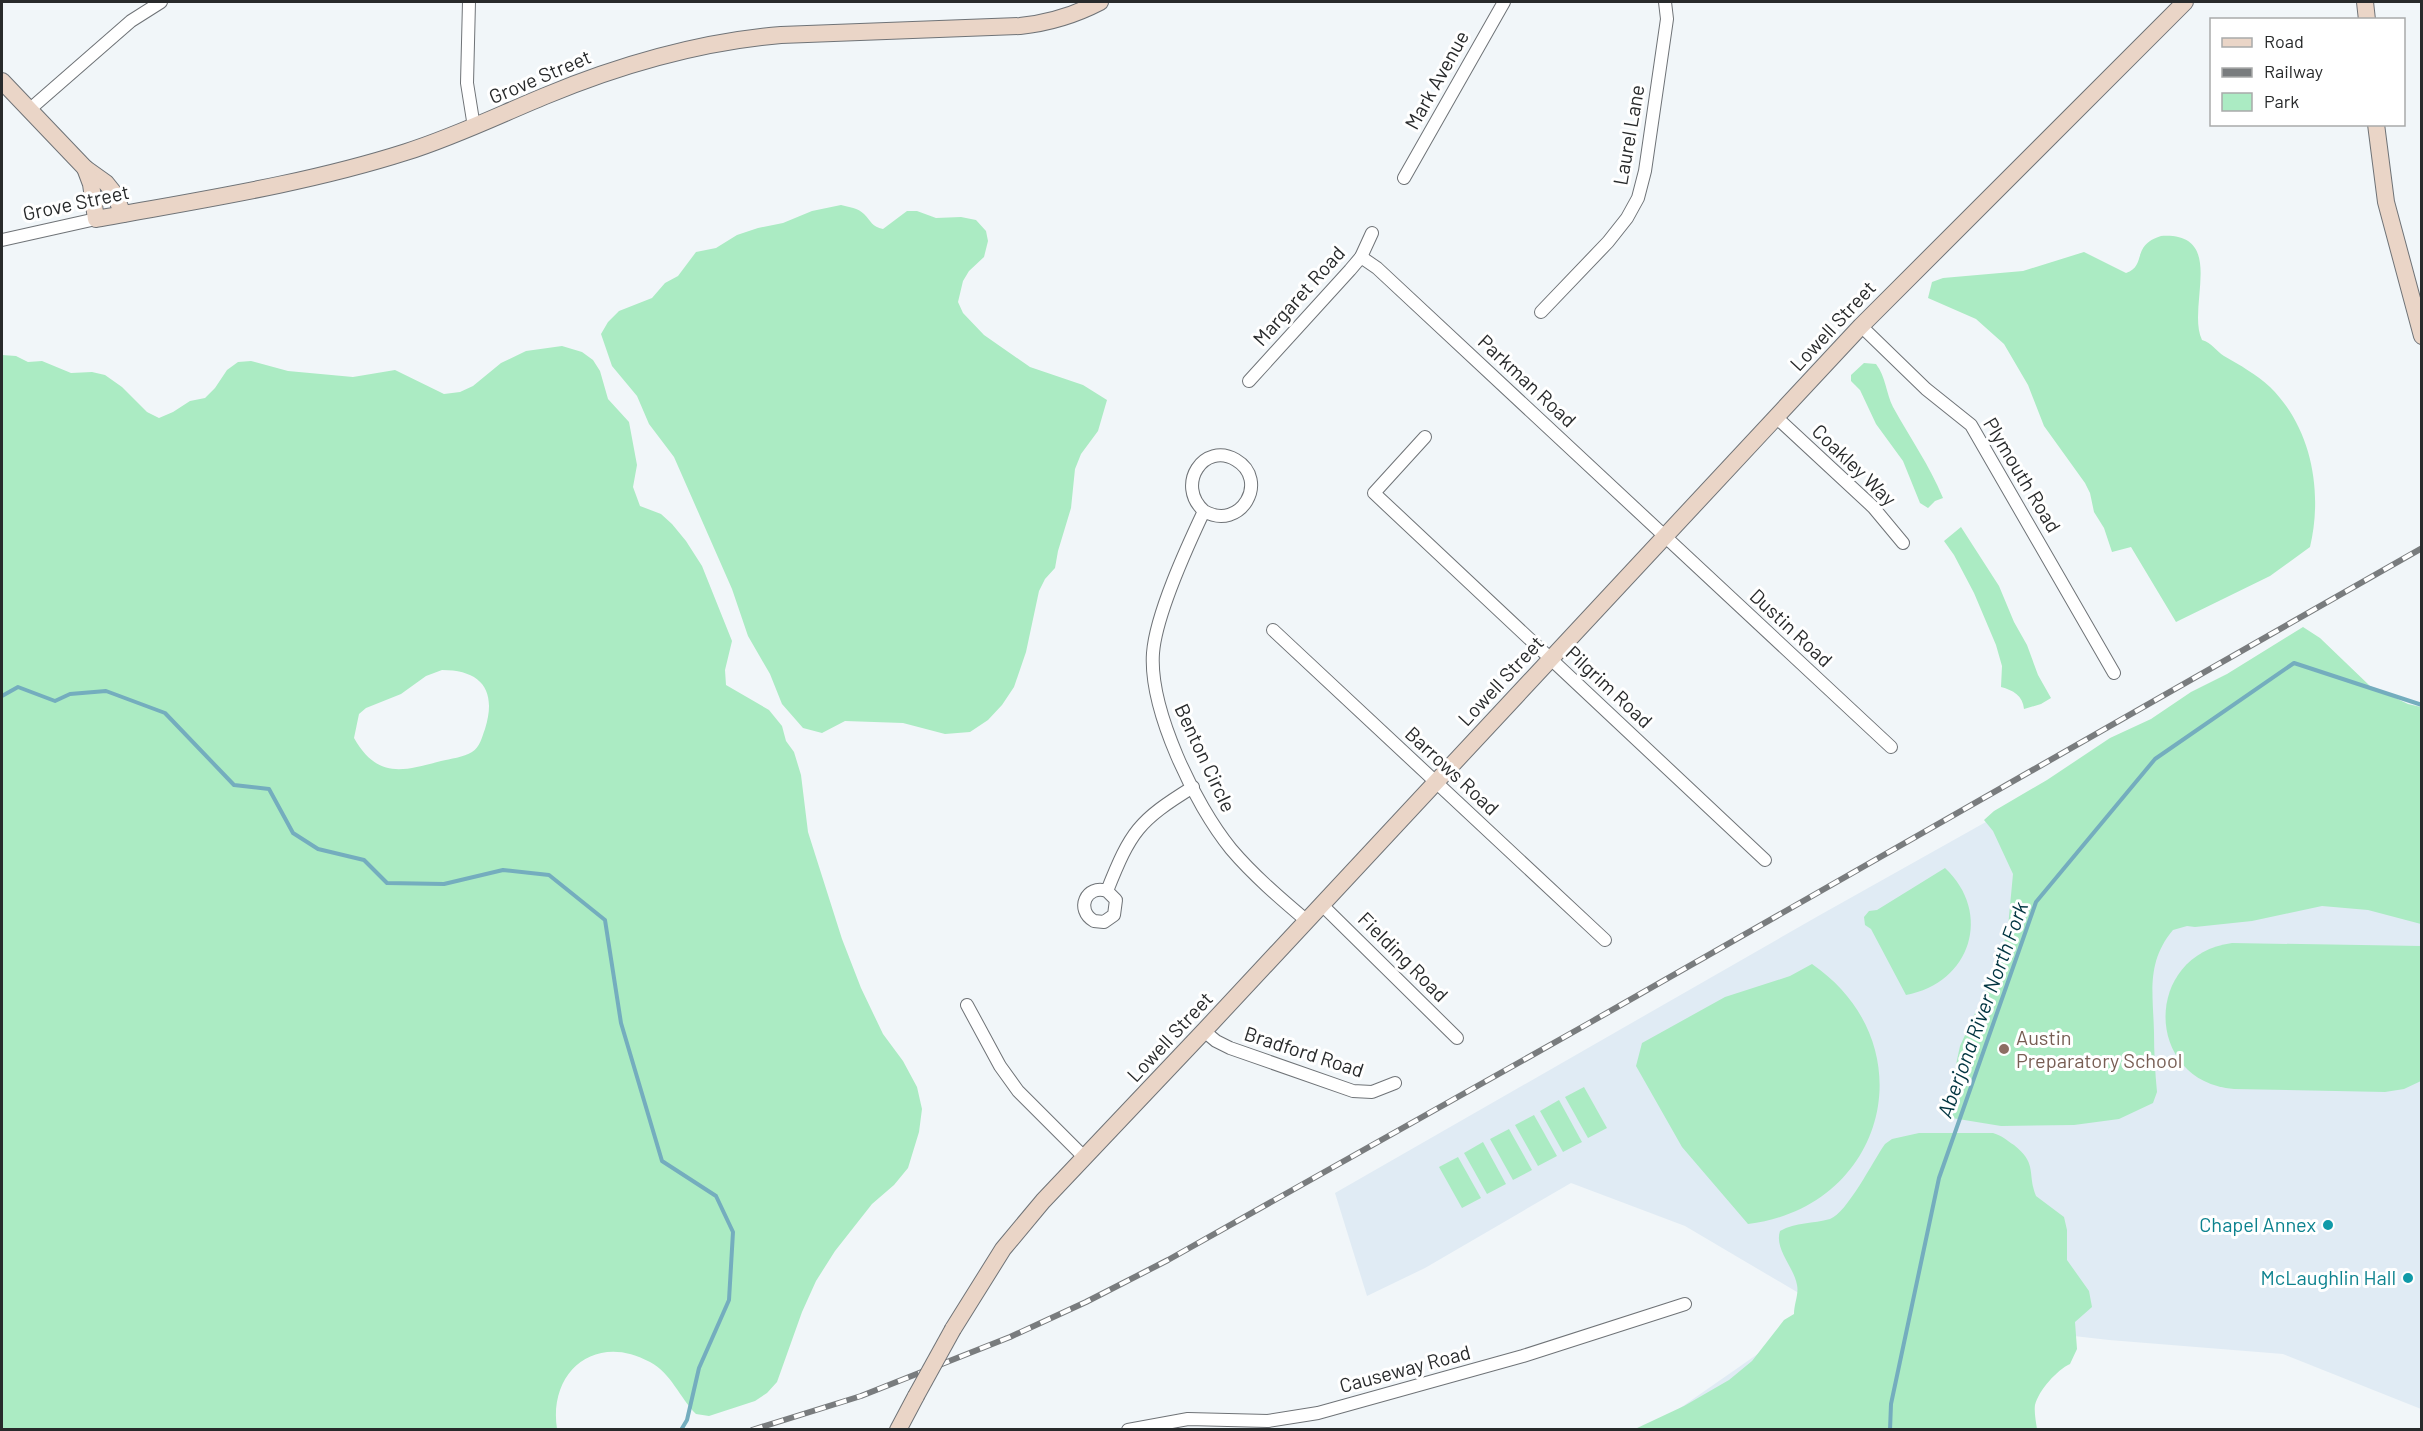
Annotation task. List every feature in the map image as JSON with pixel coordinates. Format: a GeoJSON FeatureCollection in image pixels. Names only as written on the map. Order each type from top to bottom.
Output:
{"type":"FeatureCollection","features":[{"type":"Feature","properties":{"kind":"main road","name":"Grove Street"},"geometry":{"type":"LineString","coordinates":[[96,219],[357,166],[406,152],[474,127],[588,78],[664,54],[707,44],[781,35],[1020,27],[1051,21],[1100,2]]}},
{"type":"Feature","properties":{"kind":"main road","name":"Lowell Street"},"geometry":{"type":"LineString","coordinates":[[903,1428],[916,1396],[953,1329],[1010,1240],[1084,1157],[1861,326],[2185,2]]}},
{"type":"Feature","properties":{"kind":"main road"},"geometry":{"type":"LineString","coordinates":[[2365,2],[2367,18]]}},
{"type":"Feature","properties":{"kind":"main road"},"geometry":{"type":"LineString","coordinates":[[2,81],[85,168],[106,183],[116,197],[123,214]]}},
{"type":"Feature","properties":{"kind":"main road"},"geometry":{"type":"LineString","coordinates":[[2376,126],[2388,212],[2421,336]]}},
{"type":"Feature","properties":{"kind":"main road"},"geometry":{"type":"LineString","coordinates":[[85,168],[91,184],[96,219]]}},
{"type":"Feature","properties":{"kind":"street"},"geometry":{"type":"LineString","coordinates":[[29,110],[131,21],[161,2]]}},
{"type":"Feature","properties":{"kind":"street"},"geometry":{"type":"LineString","coordinates":[[469,2],[467,83],[474,127]]}},
{"type":"Feature","properties":{"kind":"street","name":"Mark Avenue"},"geometry":{"type":"LineString","coordinates":[[1404,178],[1504,2]]}},
{"type":"Feature","properties":{"kind":"street","name":"Laurel Lane"},"geometry":{"type":"LineString","coordinates":[[1541,312],[1608,242],[1627,218],[1638,198],[1645,171],[1668,2]]}},
{"type":"Feature","properties":{"kind":"street","name":"Grove Street"},"geometry":{"type":"LineString","coordinates":[[2,240],[96,219]]}},
{"type":"Feature","properties":{"kind":"street","name":"Margaret Road"},"geometry":{"type":"LineString","coordinates":[[1249,381],[1339,284],[1360,257],[1372,233]]}},
{"type":"Feature","properties":{"kind":"street","name":"Parkman Road"},"geometry":{"type":"LineString","coordinates":[[1360,257],[1377,268],[1665,536]]}},
{"type":"Feature","properties":{"kind":"street","name":"Plymouth Road"},"geometry":{"type":"LineString","coordinates":[[1861,326],[1926,389],[1971,425],[2114,673]]}},
{"type":"Feature","properties":{"kind":"street","name":"Coakley Way"},"geometry":{"type":"LineString","coordinates":[[1776,417],[1873,507],[1903,543]]}},
{"type":"Feature","properties":{"kind":"street","name":"Pilgrim Road"},"geometry":{"type":"LineString","coordinates":[[1425,437],[1374,493],[1765,860]]}},
{"type":"Feature","properties":{"kind":"street"},"geometry":{"type":"LineString","coordinates":[[1217,456],[1235,459],[1243,466],[1250,478],[1251,493],[1245,505],[1227,516],[1214,516],[1204,511],[1194,501],[1191,488],[1196,469],[1205,461],[1217,456]]}},
{"type":"Feature","properties":{"kind":"street","name":"Benton Circle"},"geometry":{"type":"LineString","coordinates":[[1204,511],[1162,616],[1153,653],[1154,681],[1164,724],[1193,787],[1231,849],[1250,870],[1307,921]]}},
{"type":"Feature","properties":{"kind":"street","name":"Dustin Road"},"geometry":{"type":"LineString","coordinates":[[1665,536],[1891,747]]}},
{"type":"Feature","properties":{"kind":"street","name":"Barrows Road"},"geometry":{"type":"LineString","coordinates":[[1273,630],[1605,940]]}},
{"type":"Feature","properties":{"kind":"street"},"geometry":{"type":"LineString","coordinates":[[1107,891],[1125,849],[1140,825],[1152,814],[1193,787]]}},
{"type":"Feature","properties":{"kind":"street","name":"Fielding Road"},"geometry":{"type":"LineString","coordinates":[[1322,905],[1457,1038]]}},
{"type":"Feature","properties":{"kind":"street"},"geometry":{"type":"LineString","coordinates":[[967,1005],[1009,1078],[1029,1103],[1084,1157]]}},
{"type":"Feature","properties":{"kind":"street","name":"Bradford Road"},"geometry":{"type":"LineString","coordinates":[[1204,1031],[1219,1043],[1230,1048],[1353,1091],[1372,1092],[1395,1083]]}},
{"type":"Feature","properties":{"kind":"street","name":"Causeway Road"},"geometry":{"type":"LineString","coordinates":[[1128,1430],[1188,1419],[1268,1421],[1302,1417],[1523,1356],[1685,1304]]}},
{"type":"Feature","properties":{"kind":"shaded area","name":"Austin Preparatory School"},"geometry":{"type":"Polygon","coordinates":[[[2328,677],[2421,718],[2421,1409],[2283,1354],[2029,1331],[1650,1429],[1824,1308],[1685,1226],[1571,1183],[1425,1268],[1367,1296],[1335,1193],[1820,915],[2143,734],[2328,677]]]}},
{"type":"Feature","properties":{"kind":"green space"},"geometry":{"type":"Polygon","coordinates":[[[841,205],[859,210],[874,225],[883,229],[907,211],[917,211],[936,218],[961,217],[976,220],[986,231],[988,241],[984,257],[969,271],[963,281],[958,302],[963,313],[984,335],[1030,367],[1083,385],[1107,400],[1098,431],[1081,454],[1075,469],[1071,508],[1055,568],[1045,579],[1039,591],[1026,652],[1014,687],[988,720],[970,732],[945,734],[903,723],[845,721],[822,733],[803,728],[782,704],[770,674],[748,636],[732,589],[674,457],[649,424],[637,396],[612,366],[601,334],[608,322],[619,311],[652,298],[665,283],[678,276],[696,252],[716,248],[737,235],[758,228],[783,223],[812,211],[841,205]]]}},
{"type":"Feature","properties":{"kind":"green space"},"geometry":{"type":"Polygon","coordinates":[[[2161,236],[2181,238],[2193,246],[2199,258],[2201,274],[2198,326],[2202,340],[2270,387],[2296,422],[2311,462],[2315,505],[2310,547],[2270,576],[2176,622],[2131,547],[2112,552],[2104,528],[2094,512],[2090,493],[2085,483],[2044,426],[2028,385],[2004,344],[1976,319],[1928,298],[1932,282],[1943,278],[2023,271],[2084,252],[2126,273],[2136,266],[2146,245],[2161,236]]]}},
{"type":"Feature","properties":{"kind":"green space"},"geometry":{"type":"Polygon","coordinates":[[[562,346],[582,352],[593,360],[600,371],[608,399],[629,422],[637,465],[633,487],[640,506],[661,514],[672,524],[702,566],[732,641],[725,670],[726,685],[769,710],[782,726],[801,775],[808,832],[842,939],[861,988],[883,1034],[903,1061],[917,1087],[922,1109],[919,1132],[908,1168],[894,1185],[872,1204],[835,1251],[816,1281],[802,1312],[777,1382],[755,1401],[709,1416],[696,1414],[670,1379],[650,1362],[630,1354],[611,1352],[594,1355],[580,1362],[568,1374],[560,1390],[556,1408],[557,1429],[2,1429],[2,355],[16,356],[28,362],[42,361],[71,373],[92,372],[105,375],[122,387],[147,412],[159,418],[190,401],[205,398],[227,370],[238,362],[251,361],[288,371],[353,377],[395,370],[444,394],[460,392],[473,386],[501,363],[526,351],[562,346]],[[442,670],[426,676],[401,694],[366,708],[359,714],[354,738],[363,751],[381,766],[402,769],[457,758],[475,750],[482,738],[488,716],[487,694],[483,685],[476,679],[456,671],[442,670]]]}},
{"type":"Feature","properties":{"kind":"green space"},"geometry":{"type":"Polygon","coordinates":[[[1864,363],[1876,364],[1893,407],[1938,486],[1943,498],[1935,501],[1928,508],[1920,503],[1903,461],[1876,424],[1860,390],[1851,381],[1851,375],[1864,363]]]}},
{"type":"Feature","properties":{"kind":"green space"},"geometry":{"type":"Polygon","coordinates":[[[1961,527],[1999,586],[2014,622],[2027,645],[2038,675],[2051,698],[2041,704],[2024,709],[2022,700],[2017,694],[2001,687],[2002,666],[1996,645],[1974,593],[1944,541],[1961,527]]]}},
{"type":"Feature","properties":{"kind":"green space"},"geometry":{"type":"Polygon","coordinates":[[[2303,627],[2320,638],[2370,686],[2408,704],[2421,707],[2421,924],[2368,910],[2322,906],[2252,921],[2187,926],[2173,930],[2158,954],[2153,978],[2157,1092],[2153,1103],[2119,1119],[2074,1125],[2001,1126],[1952,1118],[1951,1088],[1960,1046],[2000,959],[2008,927],[2013,874],[1993,831],[1984,820],[1994,811],[2047,780],[2110,738],[2151,719],[2191,692],[2227,674],[2303,627]]]}},
{"type":"Feature","properties":{"kind":"green space"},"geometry":{"type":"Polygon","coordinates":[[[1945,868],[1960,886],[1968,905],[1971,925],[1968,944],[1960,961],[1946,976],[1928,988],[1906,995],[1871,929],[1865,925],[1864,917],[1869,911],[1877,910],[1945,868]]]}},
{"type":"Feature","properties":{"kind":"green space"},"geometry":{"type":"Polygon","coordinates":[[[2232,943],[2421,946],[2421,1081],[2404,1089],[2385,1092],[2234,1089],[2204,1081],[2183,1065],[2170,1043],[2166,1018],[2169,993],[2182,970],[2203,952],[2232,943]]]}},
{"type":"Feature","properties":{"kind":"green space"},"geometry":{"type":"Polygon","coordinates":[[[1812,964],[1848,997],[1870,1036],[1879,1077],[1876,1118],[1860,1155],[1833,1187],[1795,1211],[1748,1224],[1682,1147],[1636,1066],[1642,1043],[1725,997],[1790,976],[1812,964]]]}},
{"type":"Feature","properties":{"kind":"green space"},"geometry":{"type":"Polygon","coordinates":[[[1584,1087],[1607,1128],[1588,1138],[1565,1097],[1584,1087]]]}},
{"type":"Feature","properties":{"kind":"green space"},"geometry":{"type":"Polygon","coordinates":[[[1559,1100],[1582,1142],[1563,1152],[1540,1111],[1559,1100]]]}},
{"type":"Feature","properties":{"kind":"green space"},"geometry":{"type":"Polygon","coordinates":[[[1534,1115],[1557,1156],[1538,1166],[1515,1125],[1534,1115]]]}},
{"type":"Feature","properties":{"kind":"green space"},"geometry":{"type":"Polygon","coordinates":[[[1509,1129],[1532,1170],[1513,1180],[1490,1139],[1509,1129]]]}},
{"type":"Feature","properties":{"kind":"green space"},"geometry":{"type":"Polygon","coordinates":[[[1919,1133],[1993,1133],[2002,1137],[2014,1145],[2026,1158],[2031,1169],[2036,1196],[2064,1217],[2067,1230],[2067,1260],[2089,1291],[2092,1307],[2075,1322],[2077,1349],[2070,1364],[2049,1381],[2037,1399],[2035,1417],[2037,1429],[1635,1429],[1684,1406],[1729,1380],[1752,1361],[1784,1320],[1794,1314],[1797,1285],[1782,1251],[1780,1231],[1792,1226],[1830,1219],[1837,1215],[1852,1197],[1885,1144],[1892,1139],[1919,1133]]]}},
{"type":"Feature","properties":{"kind":"green space"},"geometry":{"type":"Polygon","coordinates":[[[1483,1142],[1506,1184],[1487,1194],[1464,1153],[1483,1142]]]}},
{"type":"Feature","properties":{"kind":"green space"},"geometry":{"type":"Polygon","coordinates":[[[1458,1157],[1481,1198],[1462,1208],[1439,1167],[1458,1157]]]}},
{"type":"Feature","properties":{"kind":"waterway","name":"Aberjona River North Fork"},"geometry":{"type":"LineString","coordinates":[[1890,1430],[1891,1404],[1939,1178],[2036,902],[2155,759],[2294,663],[2422,705]]}},
{"type":"Feature","properties":{"kind":"waterway"},"geometry":{"type":"LineString","coordinates":[[2,696],[18,687],[55,701],[70,694],[106,691],[165,713],[234,785],[269,789],[293,833],[318,849],[364,860],[387,883],[444,884],[503,870],[549,875],[605,920],[621,1023],[662,1161],[716,1196],[733,1232],[729,1300],[699,1368],[687,1420],[681,1430]]}},
{"type":"Feature","properties":{"kind":"railway"},"geometry":{"type":"LineString","coordinates":[[752,1430],[861,1396],[1010,1337],[1086,1302],[1168,1260],[1591,1022],[2422,548]]}},
{"type":"Feature","properties":{"kind":"place","name":"Austin Preparatory School"},"geometry":{"type":"Point","coordinates":[2004,1049]}},
{"type":"Feature","properties":{"kind":"place","name":"Chapel Annex"},"geometry":{"type":"Point","coordinates":[2328,1225]}},
{"type":"Feature","properties":{"kind":"place","name":"McLaughlin Hall"},"geometry":{"type":"Point","coordinates":[2408,1278]}}]}
